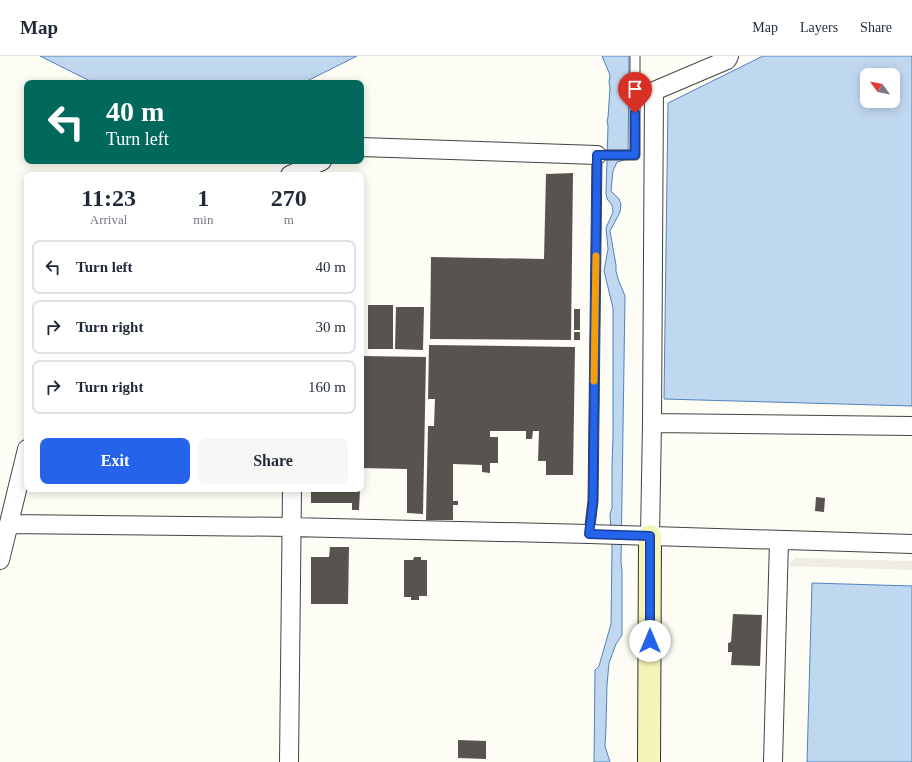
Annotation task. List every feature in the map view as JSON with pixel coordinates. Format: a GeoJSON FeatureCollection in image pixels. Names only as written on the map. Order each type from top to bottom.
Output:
{"type":"FeatureCollection","features":[{"type":"Feature","properties":{"kind":"street"},"geometry":{"type":"LineString","coordinates":[[649,762],[654,91],[727,60],[729,56]]}},
{"type":"Feature","properties":{"kind":"street"},"geometry":{"type":"LineString","coordinates":[[364,147],[597,155]]}},
{"type":"Feature","properties":{"kind":"street"},"geometry":{"type":"LineString","coordinates":[[298,172],[316,164]]}},
{"type":"Feature","properties":{"kind":"street"},"geometry":{"type":"LineString","coordinates":[[652,423],[912,426]]}},
{"type":"Feature","properties":{"kind":"street"},"geometry":{"type":"LineString","coordinates":[[0,560],[24,462]]}},
{"type":"Feature","properties":{"kind":"street"},"geometry":{"type":"LineString","coordinates":[[289,762],[292,492]]}},
{"type":"Feature","properties":{"kind":"street"},"geometry":{"type":"LineString","coordinates":[[9,524],[291,527],[591,534],[912,544]]}},
{"type":"Feature","properties":{"kind":"street"},"geometry":{"type":"LineString","coordinates":[[773,762],[779,540]]}},
{"type":"Feature","properties":{"kind":"lane"},"geometry":{"type":"LineString","coordinates":[[591,534],[593,501],[597,155],[635,155],[636,56]]}},
{"type":"Feature","properties":{"kind":"shaded area"},"geometry":{"type":"Polygon","coordinates":[[[795,558],[912,561],[912,570],[788,566],[795,558]]]}},
{"type":"Feature","properties":{"kind":"water"},"geometry":{"type":"Polygon","coordinates":[[[40,56],[357,56],[309,80],[88,80],[40,56]]]}},
{"type":"Feature","properties":{"kind":"water"},"geometry":{"type":"Polygon","coordinates":[[[602,56],[629,56],[628,159],[617,162],[613,171],[611,191],[619,199],[621,204],[620,212],[610,231],[616,271],[625,296],[621,562],[622,635],[616,644],[609,663],[605,746],[610,762],[594,762],[595,670],[599,666],[611,624],[612,548],[610,514],[612,508],[613,308],[604,271],[608,249],[606,228],[613,212],[612,205],[607,199],[606,193],[607,121],[610,75],[602,56]]]}},
{"type":"Feature","properties":{"kind":"water"},"geometry":{"type":"Polygon","coordinates":[[[763,56],[912,56],[912,406],[664,399],[668,103],[763,56]]]}},
{"type":"Feature","properties":{"kind":"water"},"geometry":{"type":"Polygon","coordinates":[[[812,583],[912,586],[912,762],[807,762],[812,583]]]}},
{"type":"Feature","properties":{"kind":"building"},"geometry":{"type":"Polygon","coordinates":[[[573,173],[571,340],[430,339],[431,257],[544,259],[546,174],[573,173]]]}},
{"type":"Feature","properties":{"kind":"building"},"geometry":{"type":"Polygon","coordinates":[[[368,305],[393,305],[393,349],[368,349],[368,305]]]}},
{"type":"Feature","properties":{"kind":"building"},"geometry":{"type":"Polygon","coordinates":[[[396,307],[424,307],[423,350],[395,349],[396,307]]]}},
{"type":"Feature","properties":{"kind":"building"},"geometry":{"type":"Polygon","coordinates":[[[574,309],[580,309],[580,330],[574,330],[574,309]]]}},
{"type":"Feature","properties":{"kind":"building"},"geometry":{"type":"Polygon","coordinates":[[[574,332],[580,332],[580,340],[574,340],[574,332]]]}},
{"type":"Feature","properties":{"kind":"building"},"geometry":{"type":"Polygon","coordinates":[[[429,345],[575,347],[573,475],[546,475],[546,461],[538,461],[539,431],[533,431],[532,439],[526,439],[526,431],[490,431],[490,437],[498,437],[498,463],[490,463],[490,473],[482,472],[482,465],[453,464],[453,501],[458,501],[458,505],[453,505],[453,520],[426,520],[428,426],[434,426],[435,399],[428,399],[429,345]]]}},
{"type":"Feature","properties":{"kind":"building"},"geometry":{"type":"Polygon","coordinates":[[[364,356],[426,357],[423,514],[407,513],[407,469],[364,468],[364,356]]]}},
{"type":"Feature","properties":{"kind":"building"},"geometry":{"type":"Polygon","coordinates":[[[311,492],[360,492],[359,510],[352,510],[352,503],[311,503],[311,492]]]}},
{"type":"Feature","properties":{"kind":"building"},"geometry":{"type":"Polygon","coordinates":[[[816,497],[825,498],[824,512],[815,511],[816,497]]]}},
{"type":"Feature","properties":{"kind":"building"},"geometry":{"type":"Polygon","coordinates":[[[330,547],[349,547],[348,604],[311,604],[311,557],[329,557],[330,547]]]}},
{"type":"Feature","properties":{"kind":"building"},"geometry":{"type":"Polygon","coordinates":[[[414,557],[421,557],[421,560],[427,560],[427,596],[419,596],[419,600],[411,600],[411,597],[404,597],[404,560],[413,560],[414,557]]]}},
{"type":"Feature","properties":{"kind":"building"},"geometry":{"type":"Polygon","coordinates":[[[733,614],[762,615],[760,666],[731,665],[732,652],[728,652],[728,643],[731,642],[733,614]]]}},
{"type":"Feature","properties":{"kind":"building"},"geometry":{"type":"Polygon","coordinates":[[[458,740],[486,741],[486,759],[458,758],[458,740]]]}},
{"type":"Feature","properties":{"kind":"slow traffic"},"geometry":{"type":"LineString","coordinates":[[594,381],[596,256]]}},
{"type":"Feature","properties":{"kind":"route"},"geometry":{"type":"LineString","coordinates":[[635,113],[635,155],[597,155],[593,501],[589,534],[650,536],[650,641]]}}]}
